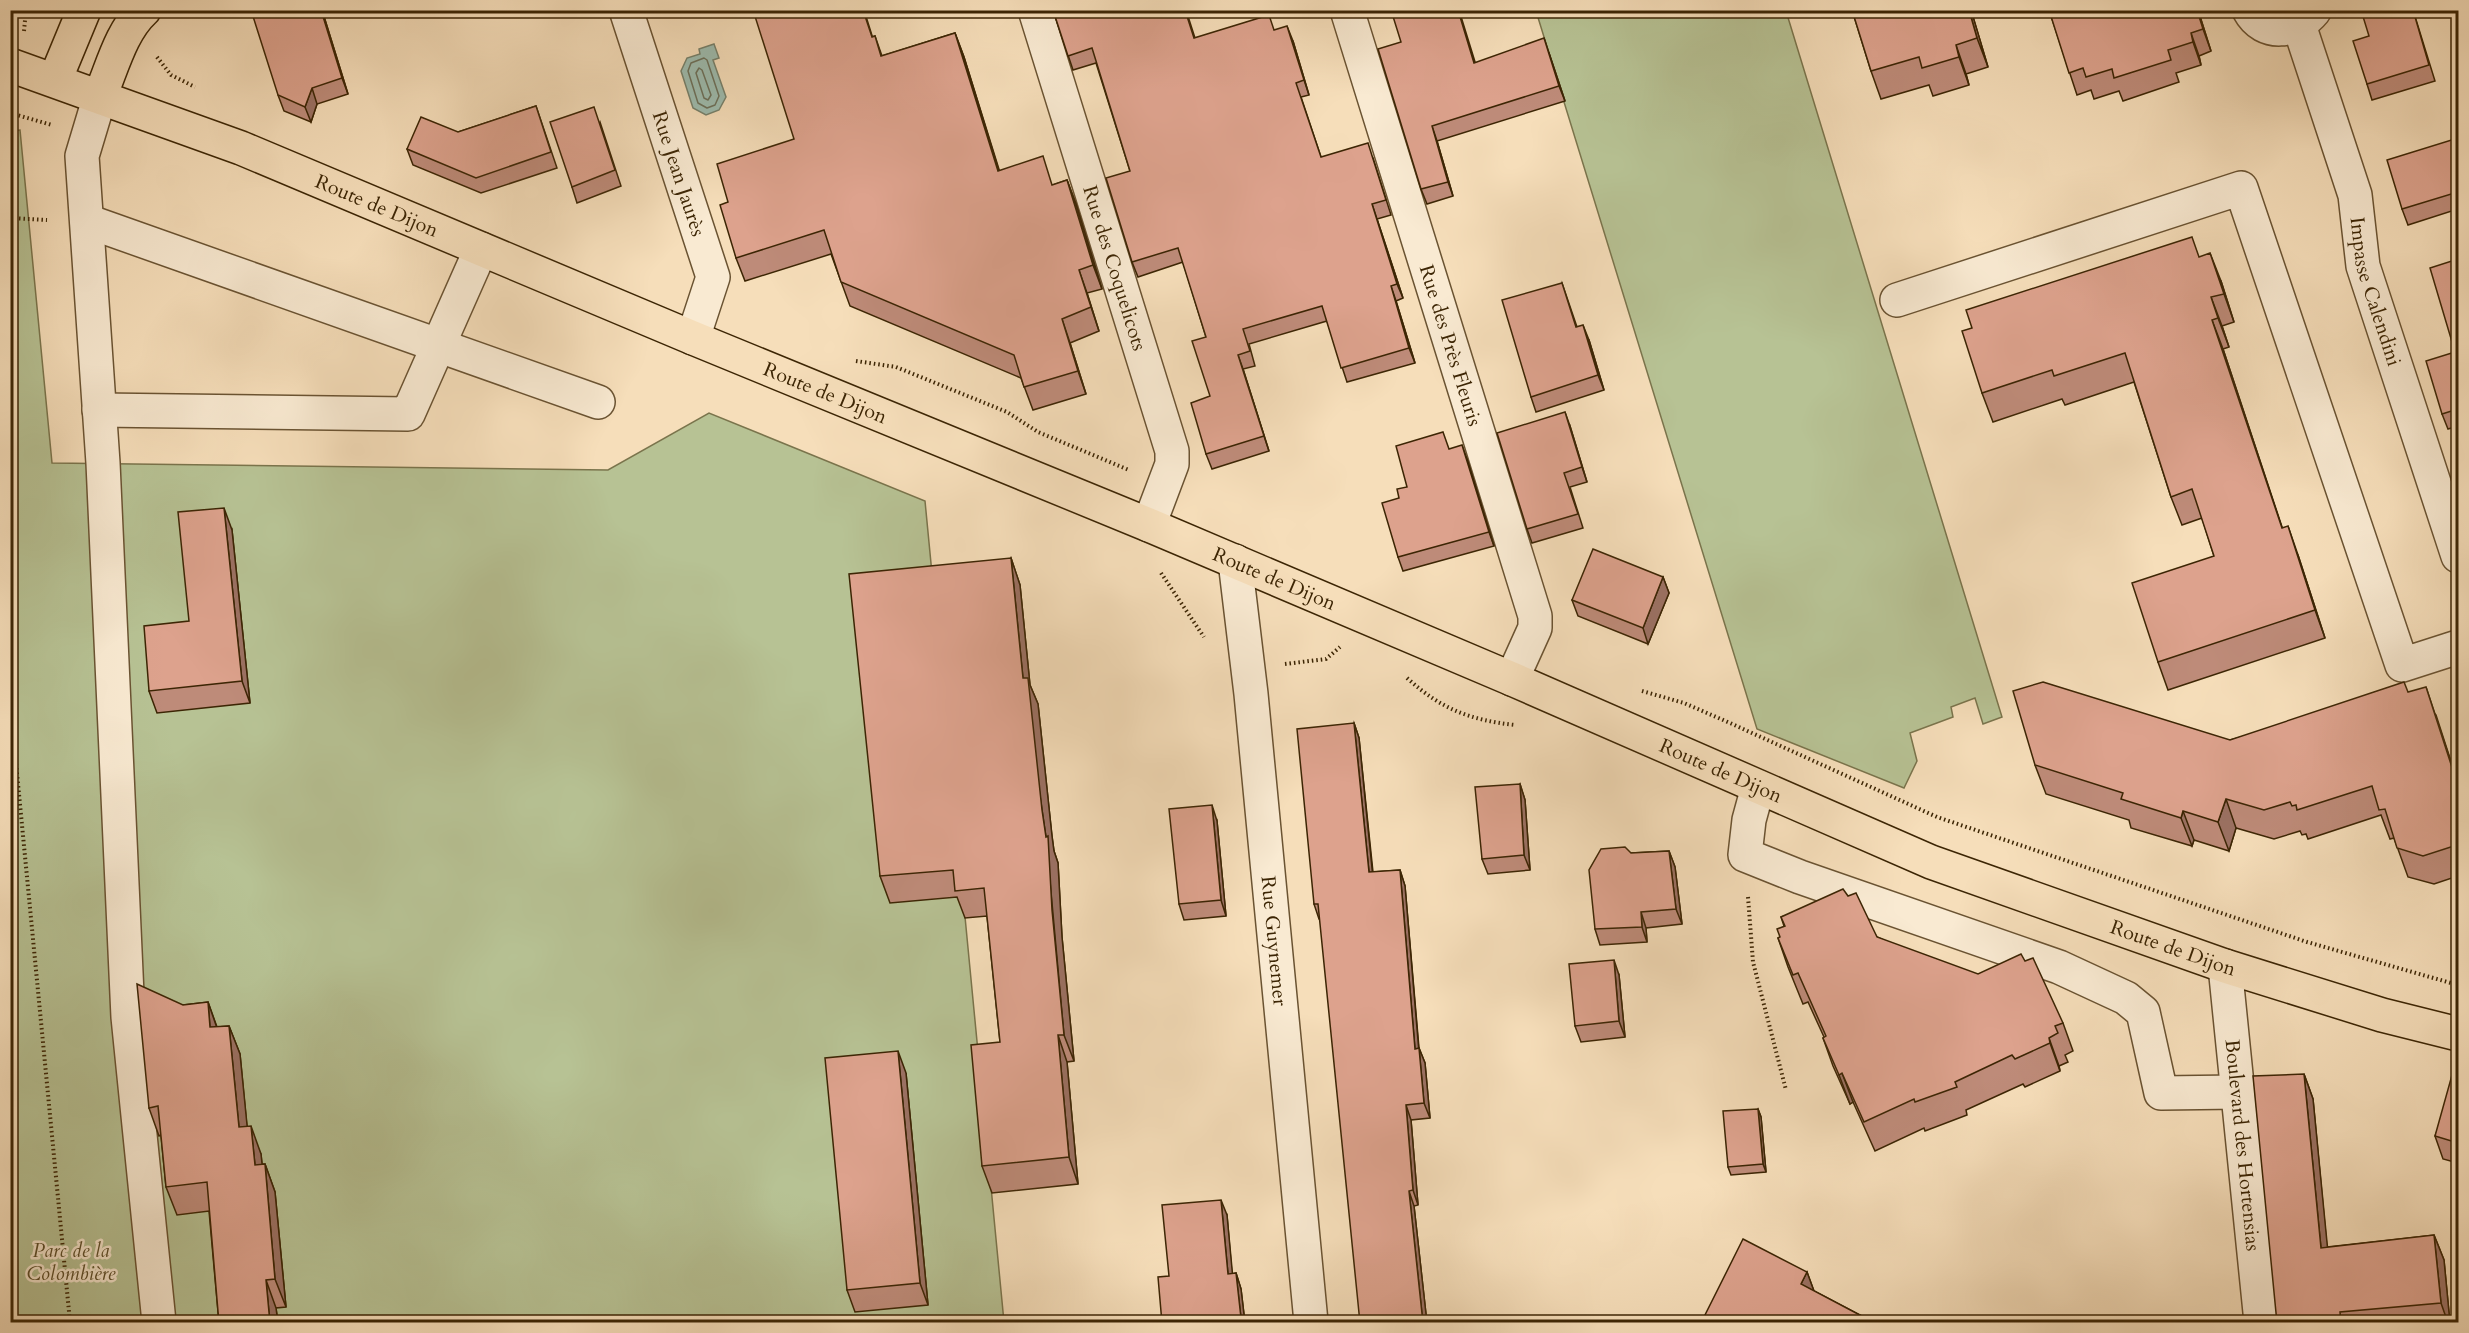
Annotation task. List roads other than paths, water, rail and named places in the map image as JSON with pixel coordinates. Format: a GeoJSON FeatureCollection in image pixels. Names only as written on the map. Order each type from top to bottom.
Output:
{"type":"FeatureCollection","features":[{"type":"Feature","properties":{"kind":"main road"},"geometry":{"type":"LineString","coordinates":[[55,80],[84,10]]}},
{"type":"Feature","properties":{"kind":"main road"},"geometry":{"type":"LineString","coordinates":[[100,96],[124,37],[136,17],[144,10]]}},
{"type":"Feature","properties":{"kind":"main road","name":"Route de Dijon"},"geometry":{"type":"LineString","coordinates":[[10,65],[241,148],[693,338],[1235,561],[1931,862],[2225,966],[2382,1015],[2458,1034]]}},
{"type":"Feature","properties":{"kind":"street","name":"Rue Jean Jaurès"},"geometry":{"type":"LineString","coordinates":[[626,10],[713,277],[693,338]]}},
{"type":"Feature","properties":{"kind":"street","name":"Rue des Coquelicots"},"geometry":{"type":"LineString","coordinates":[[1035,10],[1170,440],[1172,464],[1149,525]]}},
{"type":"Feature","properties":{"kind":"street","name":"Rue des Près Fleuris"},"geometry":{"type":"LineString","coordinates":[[1347,10],[1535,616],[1531,638],[1512,679]]}},
{"type":"Feature","properties":{"kind":"street","name":"Impasse Calendini"},"geometry":{"type":"LineString","coordinates":[[2249,10],[2260,23],[2282,30],[2307,18],[2355,195],[2363,266],[2458,556]]}},
{"type":"Feature","properties":{"kind":"street"},"geometry":{"type":"LineString","coordinates":[[100,96],[82,156],[99,410],[128,1017],[159,1323]]}},
{"type":"Feature","properties":{"kind":"street"},"geometry":{"type":"LineString","coordinates":[[1897,300],[2241,188],[2402,665],[2458,647]]}},
{"type":"Feature","properties":{"kind":"street"},"geometry":{"type":"LineString","coordinates":[[87,221],[598,402]]}},
{"type":"Feature","properties":{"kind":"street"},"geometry":{"type":"LineString","coordinates":[[99,410],[408,414],[481,249]]}},
{"type":"Feature","properties":{"kind":"street","name":"Rue Guynemer"},"geometry":{"type":"LineString","coordinates":[[1235,561],[1251,694],[1311,1323]]}},
{"type":"Feature","properties":{"kind":"street"},"geometry":{"type":"LineString","coordinates":[[1758,787],[1749,820],[1745,855],[1800,877],[2059,968],[2126,998],[2143,1012],[2161,1093],[2238,1092]]}},
{"type":"Feature","properties":{"kind":"street","name":"Boulevard des Hortensias"},"geometry":{"type":"LineString","coordinates":[[2225,966],[2261,1323]]}},
{"type":"Feature","properties":{"kind":"water"},"geometry":{"type":"Polygon","coordinates":[[[714,44],[719,58],[713,60],[726,97],[719,110],[706,115],[693,108],[681,71],[687,58],[700,54],[699,49],[714,44]]]}},
{"type":"Feature","properties":{"kind":"park label","name":"Parc de la Colombière"},"geometry":{"type":"Point","coordinates":[71,1262]}}]}
